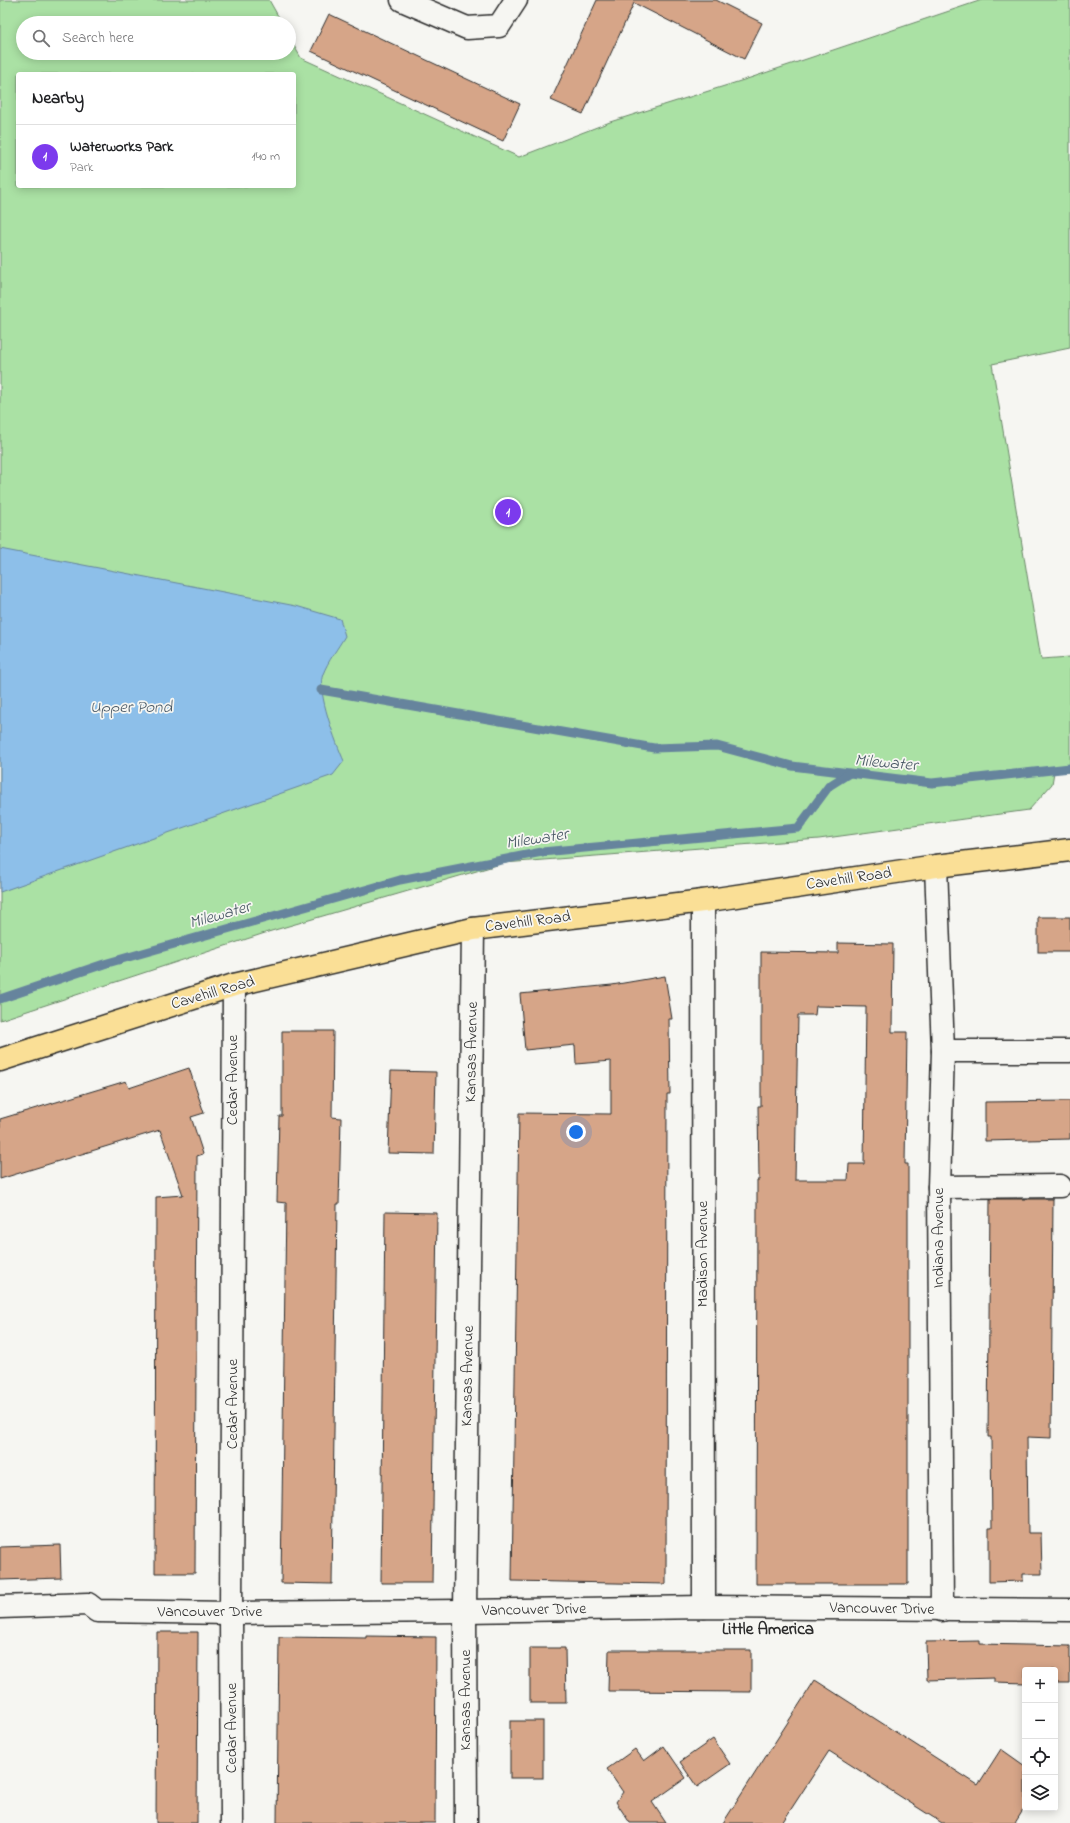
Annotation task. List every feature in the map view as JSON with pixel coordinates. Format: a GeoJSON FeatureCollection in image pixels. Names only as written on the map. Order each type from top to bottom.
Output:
{"type":"FeatureCollection","features":[{"type":"Feature","properties":{"kind":"main road","name":"Cavehill Road"},"geometry":{"type":"LineString","coordinates":[[0,1060],[234,986],[473,929],[703,901],[936,866],[1070,850]]}},
{"type":"Feature","properties":{"kind":"street"},"geometry":{"type":"LineString","coordinates":[[402,0],[467,28],[499,26],[516,0]]}},
{"type":"Feature","properties":{"kind":"street","name":"Indiana Avenue"},"geometry":{"type":"LineString","coordinates":[[936,866],[942,1051],[939,1186],[942,1610]]}},
{"type":"Feature","properties":{"kind":"street","name":"Madison Avenue"},"geometry":{"type":"LineString","coordinates":[[703,901],[704,1607]]}},
{"type":"Feature","properties":{"kind":"street","name":"Kansas Avenue"},"geometry":{"type":"LineString","coordinates":[[466,1823],[465,1611],[473,929]]}},
{"type":"Feature","properties":{"kind":"street","name":"Cedar Avenue"},"geometry":{"type":"LineString","coordinates":[[232,1823],[231,1612],[234,986]]}},
{"type":"Feature","properties":{"kind":"street"},"geometry":{"type":"LineString","coordinates":[[942,1051],[1070,1051]]}},
{"type":"Feature","properties":{"kind":"street"},"geometry":{"type":"LineString","coordinates":[[939,1186],[1060,1186]]}},
{"type":"Feature","properties":{"kind":"street","name":"Vancouver Drive"},"geometry":{"type":"LineString","coordinates":[[0,1607],[88,1604],[97,1611],[231,1612],[465,1611],[704,1607],[1070,1610]]}},
{"type":"Feature","properties":{"kind":"green space"},"geometry":{"type":"Polygon","coordinates":[[[0,0],[269,0],[278,16],[16,16],[16,60],[296,60],[296,49],[301,58],[519,157],[610,122],[750,78],[982,0],[1070,0],[1070,348],[992,364],[1041,659],[1070,657],[1070,772],[1054,772],[1052,784],[1029,810],[819,839],[504,863],[268,932],[0,1020],[0,0]]]}},
{"type":"Feature","properties":{"kind":"water","name":"Upper Pond"},"geometry":{"type":"Polygon","coordinates":[[[0,549],[296,606],[340,619],[345,636],[323,674],[322,692],[328,717],[344,761],[333,775],[0,892],[0,549]]]}},
{"type":"Feature","properties":{"kind":"building"},"geometry":{"type":"Polygon","coordinates":[[[597,0],[716,0],[762,23],[744,59],[634,3],[583,114],[551,100],[597,0]]]}},
{"type":"Feature","properties":{"kind":"building"},"geometry":{"type":"Polygon","coordinates":[[[329,14],[520,104],[503,141],[311,51],[329,14]]]}},
{"type":"Feature","properties":{"kind":"building"},"geometry":{"type":"Polygon","coordinates":[[[1038,917],[1070,917],[1070,952],[1038,952],[1038,917]]]}},
{"type":"Feature","properties":{"kind":"building"},"geometry":{"type":"Polygon","coordinates":[[[838,943],[893,944],[892,1032],[907,1032],[905,1164],[908,1164],[908,1584],[756,1584],[757,1180],[759,1180],[758,1106],[761,1106],[761,952],[838,953],[838,943]],[[816,1006],[815,1015],[798,1015],[795,1180],[848,1180],[849,1164],[864,1164],[866,1007],[816,1006]]]}},
{"type":"Feature","properties":{"kind":"building"},"geometry":{"type":"Polygon","coordinates":[[[665,976],[672,1019],[669,1019],[670,1094],[667,1094],[666,1584],[512,1581],[519,1113],[611,1114],[611,1061],[576,1064],[575,1045],[525,1050],[520,994],[612,985],[665,976]]]}},
{"type":"Feature","properties":{"kind":"building"},"geometry":{"type":"Polygon","coordinates":[[[282,1031],[333,1031],[332,1117],[341,1118],[339,1204],[337,1204],[332,1584],[281,1583],[286,1203],[277,1202],[279,1116],[282,1116],[282,1031]]]}},
{"type":"Feature","properties":{"kind":"building"},"geometry":{"type":"Polygon","coordinates":[[[189,1068],[204,1113],[191,1117],[203,1154],[197,1156],[195,1573],[155,1573],[156,1197],[183,1195],[160,1130],[0,1179],[0,1119],[126,1081],[129,1088],[189,1068]]]}},
{"type":"Feature","properties":{"kind":"building"},"geometry":{"type":"Polygon","coordinates":[[[391,1071],[436,1072],[434,1154],[388,1153],[391,1071]]]}},
{"type":"Feature","properties":{"kind":"building"},"geometry":{"type":"Polygon","coordinates":[[[1070,1101],[1070,1139],[985,1141],[985,1102],[1070,1101]]]}},
{"type":"Feature","properties":{"kind":"building"},"geometry":{"type":"Polygon","coordinates":[[[990,1199],[1053,1199],[1051,1438],[1027,1437],[1028,1533],[1041,1533],[1042,1574],[1023,1574],[1023,1581],[989,1582],[989,1528],[992,1528],[991,1437],[988,1437],[990,1199]]]}},
{"type":"Feature","properties":{"kind":"building"},"geometry":{"type":"Polygon","coordinates":[[[385,1212],[437,1213],[432,1583],[381,1583],[385,1212]]]}},
{"type":"Feature","properties":{"kind":"building"},"geometry":{"type":"Polygon","coordinates":[[[60,1545],[61,1578],[0,1580],[0,1547],[60,1545]]]}},
{"type":"Feature","properties":{"kind":"building"},"geometry":{"type":"Polygon","coordinates":[[[157,1632],[198,1632],[197,1823],[156,1823],[157,1632]]]}},
{"type":"Feature","properties":{"kind":"building"},"geometry":{"type":"Polygon","coordinates":[[[366,1636],[436,1637],[435,1823],[277,1823],[279,1637],[366,1638],[366,1636]]]}},
{"type":"Feature","properties":{"kind":"building"},"geometry":{"type":"Polygon","coordinates":[[[980,1641],[980,1644],[1070,1646],[1070,1683],[1058,1683],[1058,1667],[1022,1667],[1022,1683],[994,1682],[994,1678],[927,1680],[926,1642],[980,1641]]]}},
{"type":"Feature","properties":{"kind":"building"},"geometry":{"type":"Polygon","coordinates":[[[530,1648],[565,1648],[566,1703],[530,1703],[530,1648]]]}},
{"type":"Feature","properties":{"kind":"building"},"geometry":{"type":"Polygon","coordinates":[[[609,1650],[751,1650],[751,1692],[608,1691],[609,1650]]]}},
{"type":"Feature","properties":{"kind":"building"},"geometry":{"type":"Polygon","coordinates":[[[815,1680],[978,1785],[1001,1749],[1022,1764],[1022,1811],[1015,1823],[942,1823],[829,1751],[782,1823],[723,1823],[815,1680]]]}},
{"type":"Feature","properties":{"kind":"building"},"geometry":{"type":"Polygon","coordinates":[[[510,1721],[543,1721],[543,1778],[510,1778],[510,1721]]]}},
{"type":"Feature","properties":{"kind":"building"},"geometry":{"type":"Polygon","coordinates":[[[713,1739],[730,1764],[697,1787],[680,1762],[713,1739]]]}},
{"type":"Feature","properties":{"kind":"building"},"geometry":{"type":"Polygon","coordinates":[[[664,1746],[686,1778],[652,1802],[666,1823],[630,1823],[616,1802],[623,1792],[607,1769],[635,1749],[644,1761],[664,1746]]]}},
{"type":"Feature","properties":{"kind":"waterway"},"geometry":{"type":"LineString","coordinates":[[321,690],[654,748],[717,746],[792,766],[932,783],[1070,768]]}},
{"type":"Feature","properties":{"kind":"waterway","name":"Milewater"},"geometry":{"type":"LineString","coordinates":[[0,999],[104,964],[400,880],[542,852],[798,828],[829,786],[848,774]]}},
{"type":"Feature","properties":{"kind":"place","name":"Waterworks Park"},"geometry":{"type":"Point","coordinates":[508,512]}},
{"type":"Feature","properties":{"kind":"district","name":"Little America"},"geometry":{"type":"Point","coordinates":[768,1629]}}]}
